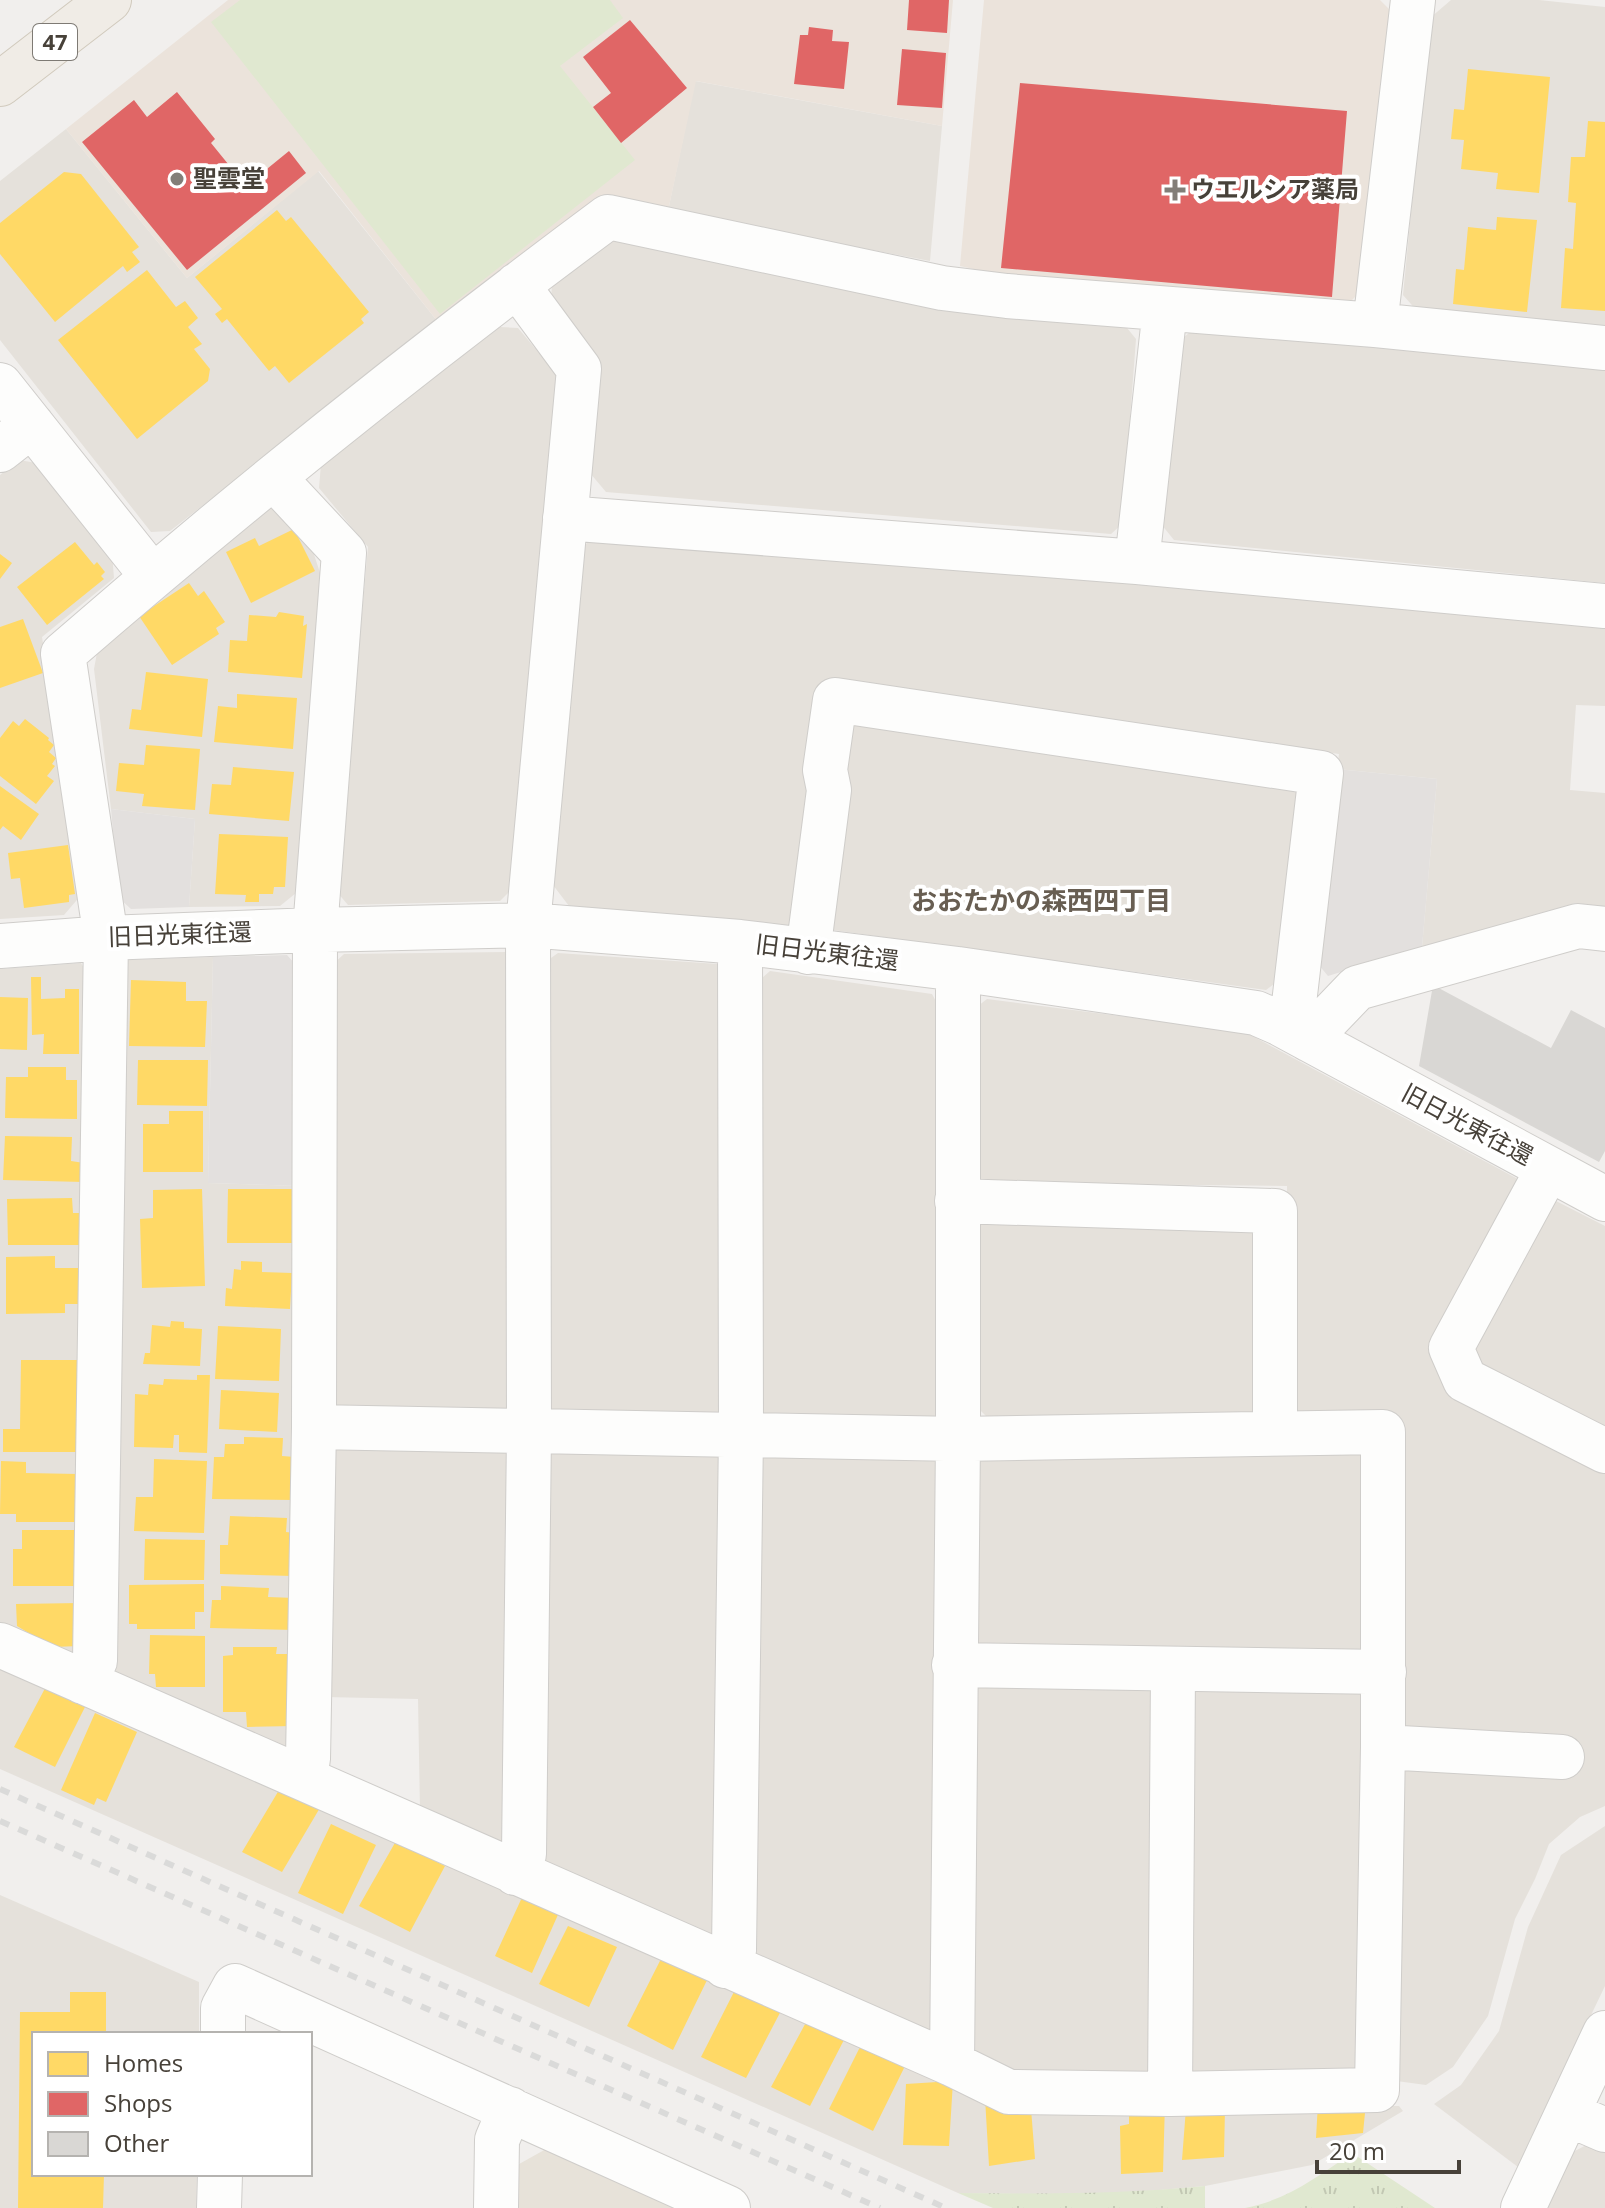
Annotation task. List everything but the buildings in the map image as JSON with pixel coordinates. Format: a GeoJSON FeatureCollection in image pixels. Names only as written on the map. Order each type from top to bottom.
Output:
{"type":"FeatureCollection","features":[{"type":"Feature","properties":{"kind":"main road","name":"47"},"geometry":{"type":"LineString","coordinates":[[0,84],[109,0]]}},
{"type":"Feature","properties":{"kind":"street"},"geometry":{"type":"LineString","coordinates":[[1375,325],[1413,0]]}},
{"type":"Feature","properties":{"kind":"street"},"geometry":{"type":"LineString","coordinates":[[83,1682],[95,1661],[106,938],[63,654],[152,576],[274,478],[517,285],[608,217],[942,288],[1605,348]]}},
{"type":"Feature","properties":{"kind":"street"},"geometry":{"type":"LineString","coordinates":[[515,1873],[524,1854],[529,1433],[528,925],[579,369],[517,285]]}},
{"type":"Feature","properties":{"kind":"street"},"geometry":{"type":"LineString","coordinates":[[1137,562],[1165,309]]}},
{"type":"Feature","properties":{"kind":"street"},"geometry":{"type":"LineString","coordinates":[[0,385],[16,438],[152,576]]}},
{"type":"Feature","properties":{"kind":"street"},"geometry":{"type":"LineString","coordinates":[[274,478],[344,553],[315,930],[314,1427],[308,1759],[299,1776]]}},
{"type":"Feature","properties":{"kind":"street"},"geometry":{"type":"LineString","coordinates":[[565,518],[1137,562],[1605,606]]}},
{"type":"Feature","properties":{"kind":"street"},"geometry":{"type":"LineString","coordinates":[[808,952],[829,790],[825,770],[835,700],[1321,773],[1300,1034]]}},
{"type":"Feature","properties":{"kind":"street","name":"旧日光東往還"},"geometry":{"type":"LineString","coordinates":[[0,946],[106,938],[528,925],[740,942],[958,969],[1256,1013],[1605,1199]]}},
{"type":"Feature","properties":{"kind":"street"},"geometry":{"type":"LineString","coordinates":[[1300,1034],[1357,988],[1578,926],[1605,929]]}},
{"type":"Feature","properties":{"kind":"street"},"geometry":{"type":"LineString","coordinates":[[725,1966],[734,1951],[741,1434],[740,942]]}},
{"type":"Feature","properties":{"kind":"street"},"geometry":{"type":"LineString","coordinates":[[952,2064],[958,1439],[958,969]]}},
{"type":"Feature","properties":{"kind":"street"},"geometry":{"type":"LineString","coordinates":[[1548,1169],[1451,1348],[1465,1380],[1605,1451]]}},
{"type":"Feature","properties":{"kind":"street"},"geometry":{"type":"LineString","coordinates":[[957,1201],[1275,1211],[1275,1433]]}},
{"type":"Feature","properties":{"kind":"street"},"geometry":{"type":"LineString","coordinates":[[0,1645],[952,2064],[1009,2092],[1170,2094],[1377,2090],[1384,1672],[1383,1432],[958,1439],[314,1427]]}},
{"type":"Feature","properties":{"kind":"street"},"geometry":{"type":"LineString","coordinates":[[954,1665],[1173,1671],[1384,1672]]}},
{"type":"Feature","properties":{"kind":"street"},"geometry":{"type":"LineString","coordinates":[[1170,2094],[1173,1671]]}},
{"type":"Feature","properties":{"kind":"street"},"geometry":{"type":"LineString","coordinates":[[1383,1747],[1562,1757]]}},
{"type":"Feature","properties":{"kind":"street"},"geometry":{"type":"LineString","coordinates":[[223,2032],[223,2008],[235,1986],[728,2208]]}},
{"type":"Feature","properties":{"kind":"street"},"geometry":{"type":"LineString","coordinates":[[1523,2208],[1586,2122],[1605,2033]]}},
{"type":"Feature","properties":{"kind":"street"},"geometry":{"type":"LineString","coordinates":[[496,2208],[497,2140],[510,2109]]}},
{"type":"Feature","properties":{"kind":"street"},"geometry":{"type":"LineString","coordinates":[[219,2208],[220,2176]]}},
{"type":"Feature","properties":{"kind":"shaded area"},"geometry":{"type":"Polygon","coordinates":[[[228,0],[953,0],[942,126],[696,81],[668,211],[598,196],[438,322],[319,171],[187,278],[66,129],[228,0]]]}},
{"type":"Feature","properties":{"kind":"shaded area"},"geometry":{"type":"Polygon","coordinates":[[[984,0],[1380,0],[1390,10],[1362,290],[1347,305],[1000,275],[960,266],[984,0]]]}},
{"type":"Feature","properties":{"kind":"shaded area"},"geometry":{"type":"Polygon","coordinates":[[[1451,0],[1539,0],[1605,7],[1605,329],[1418,312],[1403,295],[1430,18],[1451,0]]]}},
{"type":"Feature","properties":{"kind":"shaded area"},"geometry":{"type":"Polygon","coordinates":[[[695,81],[942,126],[930,261],[668,211],[695,81]]]}},
{"type":"Feature","properties":{"kind":"shaded area"},"geometry":{"type":"Polygon","coordinates":[[[66,129],[187,278],[318,171],[438,322],[170,531],[151,532],[0,340],[0,181],[66,129]]]}},
{"type":"Feature","properties":{"kind":"shaded area"},"geometry":{"type":"Polygon","coordinates":[[[627,238],[1123,323],[1136,339],[1122,524],[1111,534],[606,492],[590,473],[601,368],[551,304],[552,282],[603,242],[627,238]]]}},
{"type":"Feature","properties":{"kind":"shaded area"},"geometry":{"type":"Polygon","coordinates":[[[500,327],[518,328],[560,378],[514,887],[500,901],[348,905],[337,892],[368,547],[319,488],[321,464],[500,327]]]}},
{"type":"Feature","properties":{"kind":"shaded area"},"geometry":{"type":"Polygon","coordinates":[[[1195,328],[1605,366],[1605,583],[1174,540],[1161,524],[1178,342],[1195,328]]]}},
{"type":"Feature","properties":{"kind":"shaded area"},"geometry":{"type":"Polygon","coordinates":[[[19,460],[42,464],[112,553],[114,578],[42,637],[82,894],[64,915],[0,919],[0,475],[19,460]]]}},
{"type":"Feature","properties":{"kind":"shaded area"},"geometry":{"type":"Polygon","coordinates":[[[266,508],[287,511],[309,539],[322,579],[296,893],[280,906],[189,907],[195,819],[111,809],[94,669],[99,642],[266,508]]]}},
{"type":"Feature","properties":{"kind":"shaded area"},"geometry":{"type":"Polygon","coordinates":[[[602,529],[1605,624],[1605,706],[1576,705],[1570,790],[1605,793],[1605,907],[1576,903],[1422,947],[1437,779],[1337,769],[1339,754],[827,680],[801,917],[787,926],[569,906],[553,885],[584,546],[602,529]]]}},
{"type":"Feature","properties":{"kind":"shaded area"},"geometry":{"type":"Polygon","coordinates":[[[853,715],[1299,777],[1282,978],[1266,990],[833,930],[827,921],[853,715]]]}},
{"type":"Feature","properties":{"kind":"shaded area"},"geometry":{"type":"Polygon","coordinates":[[[1337,769],[1437,779],[1422,947],[1328,976],[1313,958],[1337,769]]]}},
{"type":"Feature","properties":{"kind":"shaded area"},"geometry":{"type":"Polygon","coordinates":[[[111,809],[195,819],[189,907],[131,909],[119,898],[111,809]]]}},
{"type":"Feature","properties":{"kind":"shaded area"},"geometry":{"type":"Polygon","coordinates":[[[506,952],[516,961],[512,1403],[501,1412],[341,1412],[327,1399],[330,967],[344,954],[506,952]]]}},
{"type":"Feature","properties":{"kind":"shaded area"},"geometry":{"type":"Polygon","coordinates":[[[558,953],[718,964],[732,985],[729,1403],[716,1415],[549,1413],[541,965],[558,953]]]}},
{"type":"Feature","properties":{"kind":"shaded area"},"geometry":{"type":"Polygon","coordinates":[[[287,955],[302,972],[300,1186],[208,1183],[213,957],[287,955]]]}},
{"type":"Feature","properties":{"kind":"shaded area"},"geometry":{"type":"Polygon","coordinates":[[[213,957],[208,1183],[300,1186],[291,1753],[122,1680],[110,1665],[116,975],[128,960],[213,957]]]}},
{"type":"Feature","properties":{"kind":"shaded area"},"geometry":{"type":"Polygon","coordinates":[[[81,963],[89,976],[83,1647],[66,1664],[0,1634],[0,969],[81,963]]]}},
{"type":"Feature","properties":{"kind":"shaded area"},"geometry":{"type":"Polygon","coordinates":[[[770,971],[932,994],[940,1009],[943,1407],[932,1419],[767,1416],[754,1404],[755,984],[770,971]]]}},
{"type":"Feature","properties":{"kind":"shaded area"},"geometry":{"type":"Polygon","coordinates":[[[987,999],[1245,1032],[1516,1178],[1522,1189],[1438,1339],[1605,1468],[1605,1806],[1580,1817],[1549,1844],[1515,1919],[1488,2016],[1453,2067],[1426,2085],[1389,2080],[1402,1734],[1394,1420],[1294,1419],[1285,1409],[1287,1186],[984,1183],[973,1173],[973,1010],[987,999]]]}},
{"type":"Feature","properties":{"kind":"shaded area"},"geometry":{"type":"Polygon","coordinates":[[[1556,1201],[1605,1226],[1605,1435],[1476,1367],[1466,1342],[1544,1208],[1556,1201]]]}},
{"type":"Feature","properties":{"kind":"shaded area"},"geometry":{"type":"Polygon","coordinates":[[[1255,1215],[1262,1413],[988,1418],[974,1404],[977,1221],[1255,1215]]]}},
{"type":"Feature","properties":{"kind":"shaded area"},"geometry":{"type":"Polygon","coordinates":[[[340,1439],[507,1439],[512,1838],[500,1846],[420,1810],[418,1699],[325,1697],[329,1451],[340,1439]]]}},
{"type":"Feature","properties":{"kind":"shaded area"},"geometry":{"type":"Polygon","coordinates":[[[1362,1447],[1369,1645],[1359,1653],[982,1652],[971,1641],[973,1459],[1362,1447]]]}},
{"type":"Feature","properties":{"kind":"shaded area"},"geometry":{"type":"Polygon","coordinates":[[[541,1450],[727,1453],[714,1943],[548,1871],[540,1856],[541,1450]]]}},
{"type":"Feature","properties":{"kind":"shaded area"},"geometry":{"type":"Polygon","coordinates":[[[757,1452],[942,1456],[935,2026],[921,2035],[757,1961],[749,1946],[757,1452]]]}},
{"type":"Feature","properties":{"kind":"shaded area"},"geometry":{"type":"Polygon","coordinates":[[[0,1659],[1010,2106],[1399,2106],[1403,2111],[1312,2165],[1205,2186],[1066,2195],[958,2193],[0,1769],[0,1659]]]}},
{"type":"Feature","properties":{"kind":"shaded area"},"geometry":{"type":"Polygon","coordinates":[[[981,1683],[1153,1685],[1151,2080],[1013,2083],[964,2057],[972,1692],[981,1683]]]}},
{"type":"Feature","properties":{"kind":"shaded area"},"geometry":{"type":"Polygon","coordinates":[[[1197,1683],[1354,1685],[1366,1699],[1365,2073],[1185,2081],[1186,1694],[1197,1683]]]}},
{"type":"Feature","properties":{"kind":"shaded area"},"geometry":{"type":"Polygon","coordinates":[[[1605,1826],[1605,1986],[1518,2167],[1434,2104],[1461,2085],[1499,2031],[1528,1927],[1561,1855],[1605,1826]]]}},
{"type":"Feature","properties":{"kind":"shaded area"},"geometry":{"type":"Polygon","coordinates":[[[0,1895],[199,1982],[199,2032],[32,2032],[32,2176],[197,2176],[196,2208],[0,2208],[0,1895]]]}},
{"type":"Feature","properties":{"kind":"shaded area"},"geometry":{"type":"Polygon","coordinates":[[[1594,2141],[1605,2146],[1605,2208],[1546,2208],[1573,2152],[1594,2141]]]}},
{"type":"Feature","properties":{"kind":"shaded area"},"geometry":{"type":"Polygon","coordinates":[[[546,2149],[677,2208],[512,2208],[512,2168],[546,2149]]]}},
{"type":"Feature","properties":{"kind":"green space"},"geometry":{"type":"Polygon","coordinates":[[[240,0],[610,0],[623,18],[560,66],[635,160],[440,314],[211,22],[240,0]]]}},
{"type":"Feature","properties":{"kind":"green space"},"geometry":{"type":"Polygon","coordinates":[[[1352,2153],[1435,2208],[1245,2208],[1288,2193],[1352,2153]]]}},
{"type":"Feature","properties":{"kind":"green space"},"geometry":{"type":"Polygon","coordinates":[[[1205,2186],[1205,2208],[993,2208],[958,2193],[1082,2193],[1205,2186]]]}},
{"type":"Feature","properties":{"kind":"railway"},"geometry":{"type":"LineString","coordinates":[[0,1789],[946,2208]]}},
{"type":"Feature","properties":{"kind":"railway"},"geometry":{"type":"LineString","coordinates":[[0,1821],[880,2208]]}},
{"type":"Feature","properties":{"kind":"place","name":"聖雲堂"},"geometry":{"type":"Point","coordinates":[177,179]}},
{"type":"Feature","properties":{"kind":"place","name":"ウエルシア薬局"},"geometry":{"type":"Point","coordinates":[1175,190]}},
{"type":"Feature","properties":{"kind":"district","name":"おおたかの森西四丁目"},"geometry":{"type":"Point","coordinates":[1041,901]}}]}
